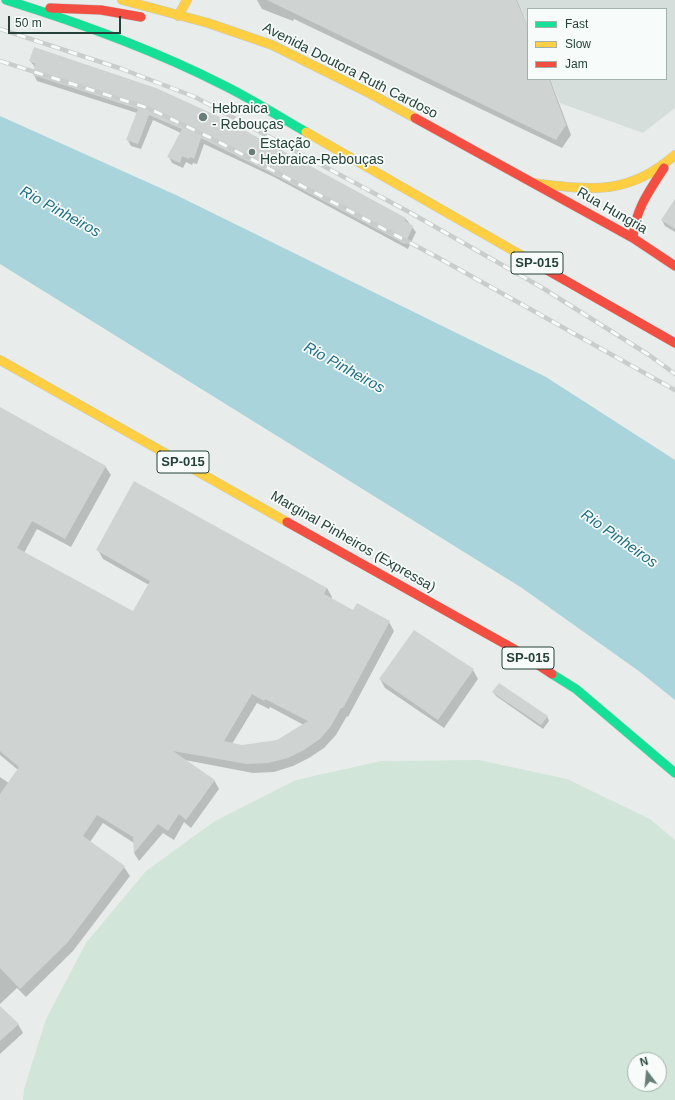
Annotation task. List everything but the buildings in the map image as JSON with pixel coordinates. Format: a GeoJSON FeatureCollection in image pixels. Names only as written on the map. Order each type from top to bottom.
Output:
{"type":"FeatureCollection","features":[{"type":"Feature","properties":{"kind":"main road","name":"SP-015"},"geometry":{"type":"LineString","coordinates":[[6,0],[154,53],[185,66],[223,85],[675,343]]}},
{"type":"Feature","properties":{"kind":"main road","name":"Avenida Doutora Ruth Cardoso"},"geometry":{"type":"LineString","coordinates":[[122,0],[241,33],[272,45],[369,93],[533,183]]}},
{"type":"Feature","properties":{"kind":"main road"},"geometry":{"type":"LineString","coordinates":[[178,16],[187,0]]}},
{"type":"Feature","properties":{"kind":"main road"},"geometry":{"type":"LineString","coordinates":[[31,8],[101,10],[150,18]]}},
{"type":"Feature","properties":{"kind":"main road"},"geometry":{"type":"LineString","coordinates":[[309,74],[352,90],[369,93]]}},
{"type":"Feature","properties":{"kind":"main road"},"geometry":{"type":"LineString","coordinates":[[533,183],[585,189],[603,189],[638,181],[672,158]]}},
{"type":"Feature","properties":{"kind":"main road"},"geometry":{"type":"LineString","coordinates":[[633,238],[634,217],[640,204],[672,158]]}},
{"type":"Feature","properties":{"kind":"main road","name":"Rua Hungria"},"geometry":{"type":"LineString","coordinates":[[533,183],[633,238],[675,266]]}},
{"type":"Feature","properties":{"kind":"main road","name":"Marginal Pinheiros (Expressa)"},"geometry":{"type":"LineString","coordinates":[[0,360],[514,648],[576,688],[675,773]]}},
{"type":"Feature","properties":{"kind":"shaded area"},"geometry":{"type":"Polygon","coordinates":[[[517,0],[675,0],[675,108],[643,133],[560,103],[550,80],[667,80],[667,8],[527,8],[527,24],[517,0]]]}},
{"type":"Feature","properties":{"kind":"green space"},"geometry":{"type":"Polygon","coordinates":[[[479,760],[567,779],[650,819],[675,840],[675,1100],[23,1100],[24,1089],[46,1019],[86,943],[146,871],[215,821],[296,780],[381,761],[479,760]]]}},
{"type":"Feature","properties":{"kind":"water","name":"Rio Pinheiros"},"geometry":{"type":"Polygon","coordinates":[[[0,116],[176,195],[546,377],[675,460],[675,700],[640,672],[522,588],[0,264],[0,116]]]}},
{"type":"Feature","properties":{"kind":"railway"},"geometry":{"type":"LineString","coordinates":[[0,29],[122,69],[195,97],[409,212],[541,287],[649,355],[675,374]]}},
{"type":"Feature","properties":{"kind":"railway"},"geometry":{"type":"LineString","coordinates":[[0,61],[148,108],[213,139],[437,257],[675,390]]}},
{"type":"Feature","properties":{"kind":"traffic: fast"},"geometry":{"type":"LineString","coordinates":[[6,0],[88,27],[169,59],[232,89],[306,132]]}},
{"type":"Feature","properties":{"kind":"traffic: fast"},"geometry":{"type":"LineString","coordinates":[[552,674],[576,689],[675,773]]}},
{"type":"Feature","properties":{"kind":"traffic: slow"},"geometry":{"type":"LineString","coordinates":[[122,0],[208,23],[272,45],[369,93],[415,118]]}},
{"type":"Feature","properties":{"kind":"traffic: slow"},"geometry":{"type":"LineString","coordinates":[[178,16],[187,0]]}},
{"type":"Feature","properties":{"kind":"traffic: slow"},"geometry":{"type":"LineString","coordinates":[[306,132],[547,270]]}},
{"type":"Feature","properties":{"kind":"traffic: slow"},"geometry":{"type":"LineString","coordinates":[[533,183],[591,188],[625,184],[641,178],[658,168],[675,155]]}},
{"type":"Feature","properties":{"kind":"traffic: slow"},"geometry":{"type":"LineString","coordinates":[[0,360],[287,522]]}},
{"type":"Feature","properties":{"kind":"traffic: jam"},"geometry":{"type":"LineString","coordinates":[[50,8],[101,10],[141,17]]}},
{"type":"Feature","properties":{"kind":"traffic: jam"},"geometry":{"type":"LineString","coordinates":[[415,118],[633,238],[675,266]]}},
{"type":"Feature","properties":{"kind":"traffic: jam"},"geometry":{"type":"LineString","coordinates":[[633,238],[634,228],[640,210],[648,193],[664,168]]}},
{"type":"Feature","properties":{"kind":"traffic: jam"},"geometry":{"type":"LineString","coordinates":[[547,270],[675,343]]}},
{"type":"Feature","properties":{"kind":"traffic: jam"},"geometry":{"type":"LineString","coordinates":[[287,522],[514,649],[552,674]]}},
{"type":"Feature","properties":{"kind":"place","name":"Hebraica - Rebouças"},"geometry":{"type":"Point","coordinates":[203,117]}},
{"type":"Feature","properties":{"kind":"place","name":"Estação Hebraica-Rebouças"},"geometry":{"type":"Point","coordinates":[252,152]}}]}
